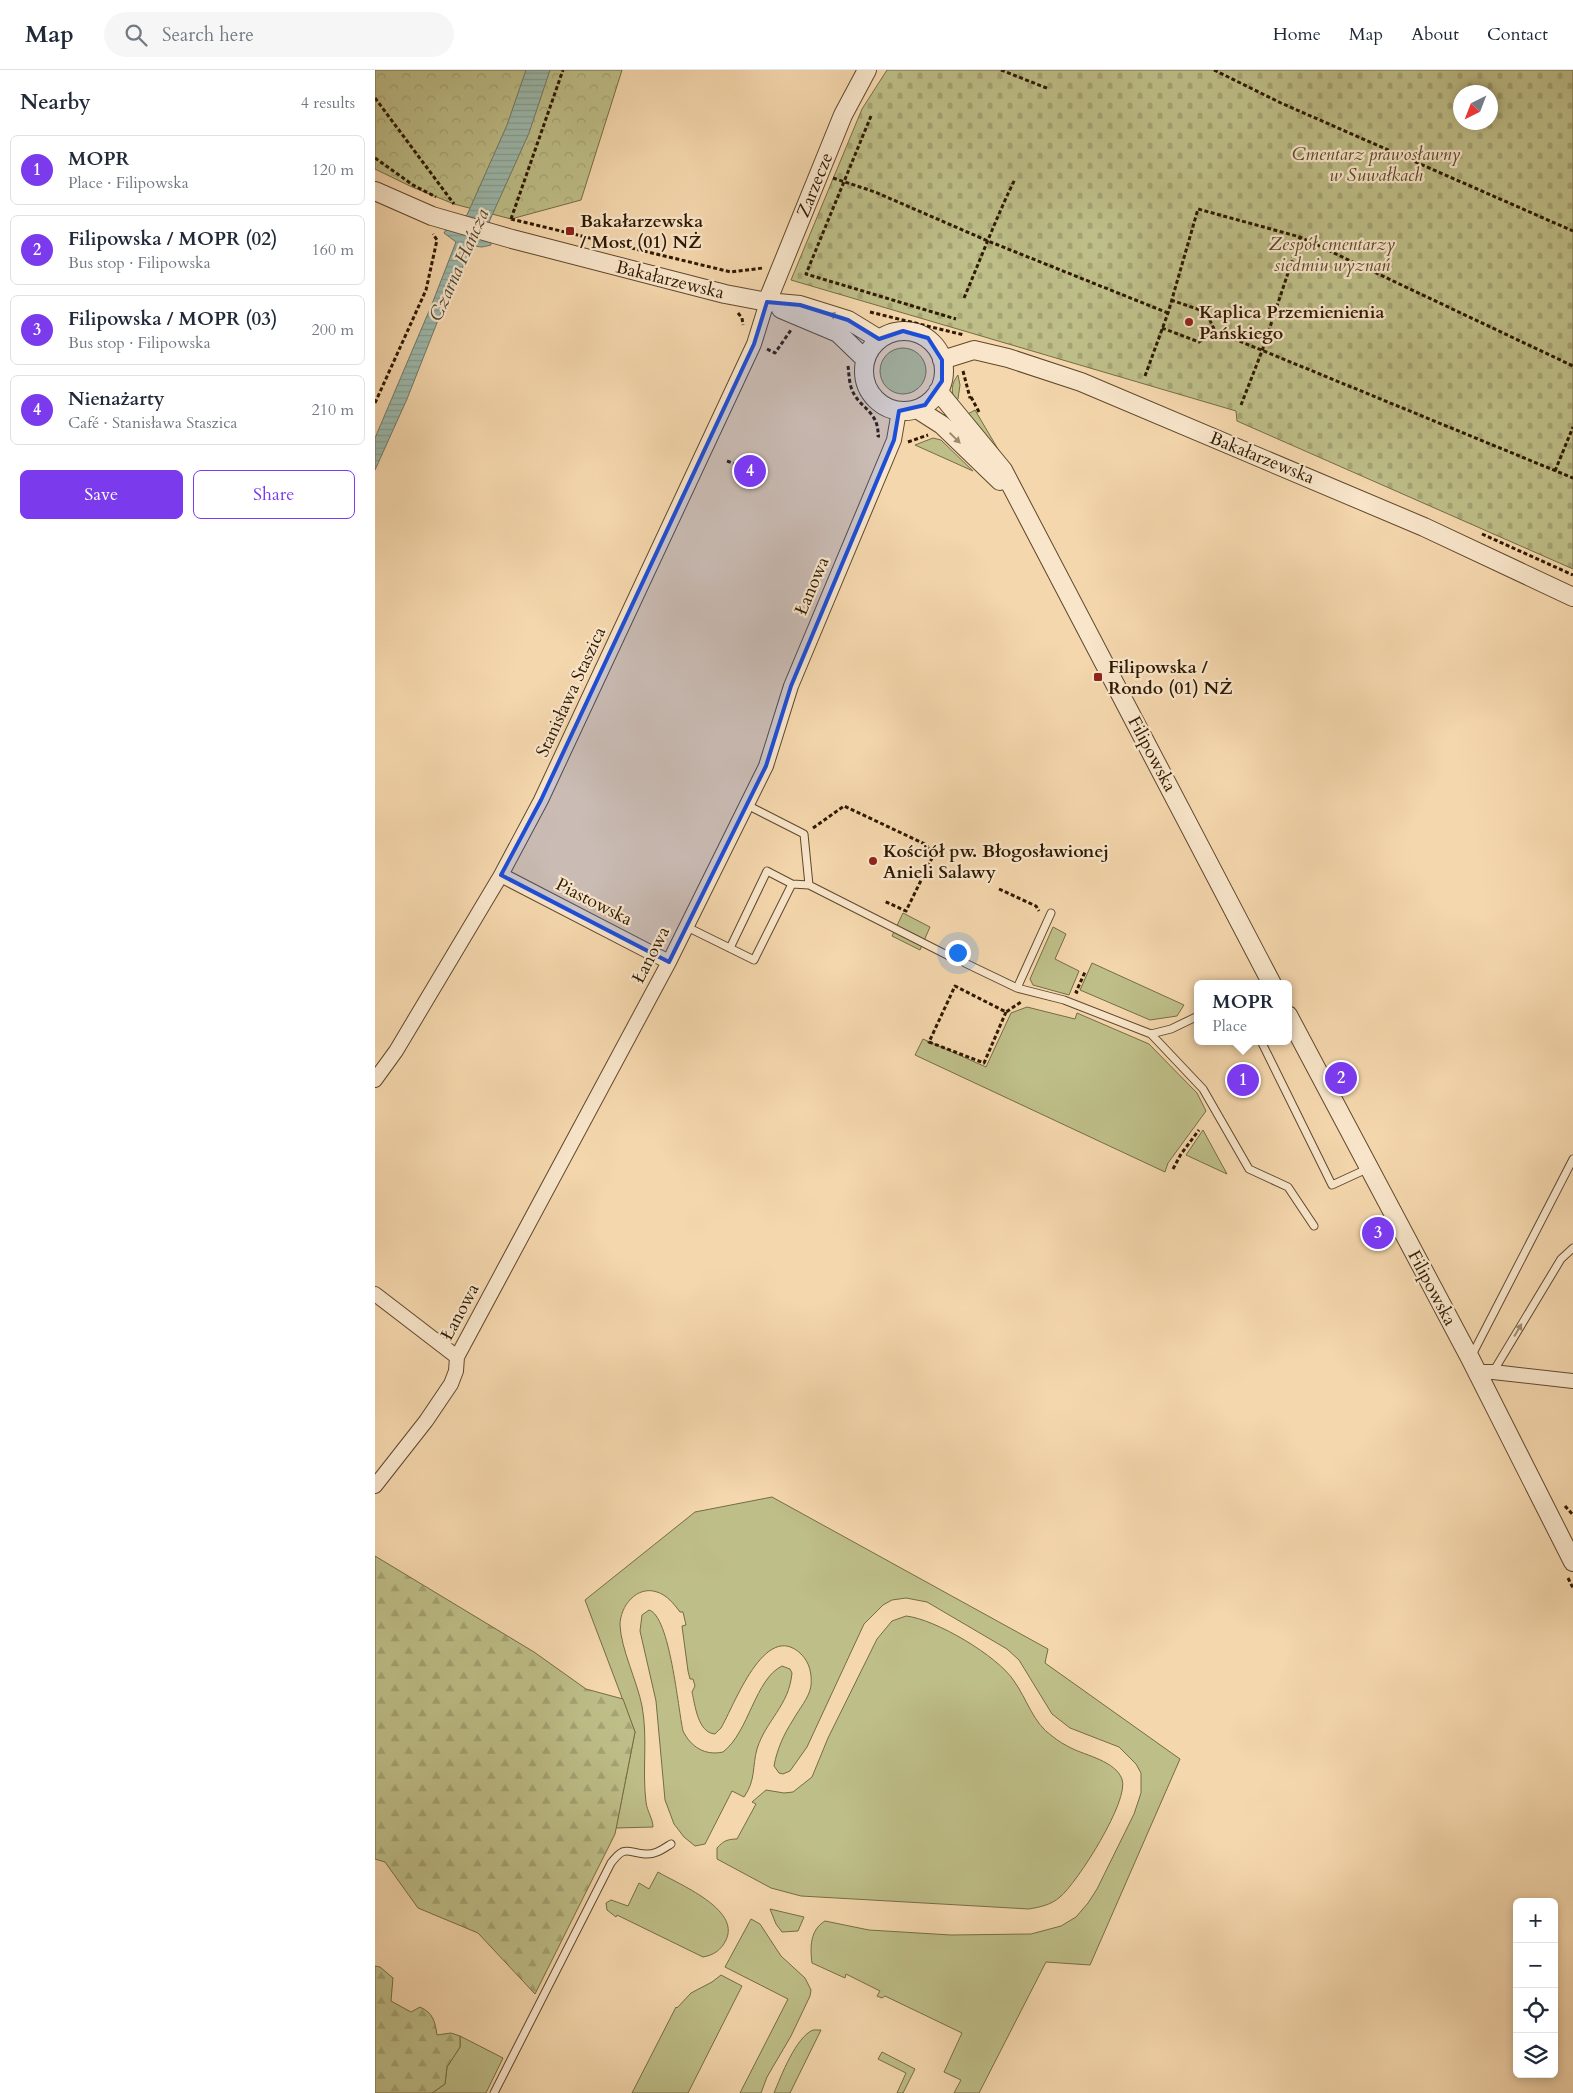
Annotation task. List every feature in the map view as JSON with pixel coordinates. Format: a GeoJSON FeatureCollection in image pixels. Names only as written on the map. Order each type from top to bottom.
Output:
{"type":"FeatureCollection","features":[{"type":"Feature","properties":{"kind":"street","name":"Zarzecze"},"geometry":{"type":"LineString","coordinates":[[767,302],[843,115],[867,70]]}},
{"type":"Feature","properties":{"kind":"street","name":"Bakałarzewska"},"geometry":{"type":"LineString","coordinates":[[375,190],[432,216],[512,240],[725,294],[767,302],[799,305],[848,320],[879,339]]}},
{"type":"Feature","properties":{"kind":"street","name":"Bakałarzewska"},"geometry":{"type":"LineString","coordinates":[[767,302],[838,334],[855,347],[865,359]]}},
{"type":"Feature","properties":{"kind":"street","name":"Stanisława Staszica"},"geometry":{"type":"LineString","coordinates":[[375,1080],[396,1051],[501,875],[541,800],[754,344],[767,302]]}},
{"type":"Feature","properties":{"kind":"street"},"geometry":{"type":"LineString","coordinates":[[903,331],[916,332],[928,338],[937,348],[942,360],[943,381],[938,391],[925,405],[908,410],[888,408],[878,402],[870,393],[865,382],[865,359],[868,351],[879,339],[891,333],[903,331]]}},
{"type":"Feature","properties":{"kind":"street","name":"Bakałarzewska"},"geometry":{"type":"LineString","coordinates":[[942,360],[959,353],[974,350],[1008,358],[1081,382],[1425,527],[1573,597]]}},
{"type":"Feature","properties":{"kind":"street","name":"Filipowska"},"geometry":{"type":"LineString","coordinates":[[938,391],[1003,470],[1267,980]]}},
{"type":"Feature","properties":{"kind":"street","name":"Filipowska"},"geometry":{"type":"LineString","coordinates":[[908,410],[942,425],[1018,498]]}},
{"type":"Feature","properties":{"kind":"street","name":"Łanowa"},"geometry":{"type":"LineString","coordinates":[[375,1486],[426,1421],[451,1384],[456,1371],[457,1357],[687,927],[766,766],[791,686],[893,440],[908,410]]}},
{"type":"Feature","properties":{"kind":"street","name":"Piastowska"},"geometry":{"type":"LineString","coordinates":[[501,875],[669,962]]}},
{"type":"Feature","properties":{"kind":"street","name":"Filipowska"},"geometry":{"type":"LineString","coordinates":[[1292,1023],[1369,1168],[1479,1367],[1571,1551]]}},
{"type":"Feature","properties":{"kind":"street"},"geometry":{"type":"LineString","coordinates":[[375,1294],[457,1357]]}},
{"type":"Feature","properties":{"kind":"street"},"geometry":{"type":"LineString","coordinates":[[1479,1367],[1573,1381]]}},
{"type":"Feature","properties":{"kind":"lane"},"geometry":{"type":"LineString","coordinates":[[747,805],[804,834],[809,885]]}},
{"type":"Feature","properties":{"kind":"lane"},"geometry":{"type":"LineString","coordinates":[[730,948],[767,872],[792,884],[809,885],[953,958]]}},
{"type":"Feature","properties":{"kind":"lane"},"geometry":{"type":"LineString","coordinates":[[687,927],[754,960],[792,884]]}},
{"type":"Feature","properties":{"kind":"lane"},"geometry":{"type":"LineString","coordinates":[[1017,988],[1051,912]]}},
{"type":"Feature","properties":{"kind":"lane"},"geometry":{"type":"LineString","coordinates":[[965,963],[1017,988],[1072,1003],[1151,1034],[1203,1089],[1249,1169],[1288,1187],[1314,1226]]}},
{"type":"Feature","properties":{"kind":"lane"},"geometry":{"type":"LineString","coordinates":[[1151,1034],[1171,1029],[1194,1018]]}},
{"type":"Feature","properties":{"kind":"lane"},"geometry":{"type":"LineString","coordinates":[[1263,1045],[1333,1184],[1369,1168]]}},
{"type":"Feature","properties":{"kind":"lane"},"geometry":{"type":"LineString","coordinates":[[1479,1367],[1573,1160]]}},
{"type":"Feature","properties":{"kind":"lane"},"geometry":{"type":"LineString","coordinates":[[1479,1367],[1561,1259],[1573,1248]]}},
{"type":"Feature","properties":{"kind":"lane"},"geometry":{"type":"LineString","coordinates":[[494,2093],[611,1864],[619,1853],[627,1850],[651,1854],[671,1844]]}},
{"type":"Feature","properties":{"kind":"path"},"geometry":{"type":"LineString","coordinates":[[511,219],[563,70]]}},
{"type":"Feature","properties":{"kind":"path"},"geometry":{"type":"LineString","coordinates":[[1001,70],[1049,89]]}},
{"type":"Feature","properties":{"kind":"path"},"geometry":{"type":"LineString","coordinates":[[1214,70],[1281,103],[1573,231]]}},
{"type":"Feature","properties":{"kind":"path"},"geometry":{"type":"LineString","coordinates":[[375,98],[454,204],[446,201]]}},
{"type":"Feature","properties":{"kind":"path"},"geometry":{"type":"LineString","coordinates":[[871,116],[806,274],[956,319]]}},
{"type":"Feature","properties":{"kind":"path"},"geometry":{"type":"LineString","coordinates":[[375,158],[413,185],[437,198]]}},
{"type":"Feature","properties":{"kind":"path"},"geometry":{"type":"LineString","coordinates":[[830,178],[875,192],[989,241],[1168,313]]}},
{"type":"Feature","properties":{"kind":"path"},"geometry":{"type":"LineString","coordinates":[[964,298],[989,241],[993,226],[1015,179]]}},
{"type":"Feature","properties":{"kind":"path"},"geometry":{"type":"LineString","coordinates":[[1145,376],[1168,313],[1198,210],[1300,237],[1573,366]]}},
{"type":"Feature","properties":{"kind":"path"},"geometry":{"type":"LineString","coordinates":[[375,404],[426,290],[437,240],[428,229],[432,216]]}},
{"type":"Feature","properties":{"kind":"path"},"geometry":{"type":"LineString","coordinates":[[1241,405],[1262,351],[1300,237]]}},
{"type":"Feature","properties":{"kind":"path"},"geometry":{"type":"LineString","coordinates":[[1171,300],[1206,312],[1215,331],[1573,478]]}},
{"type":"Feature","properties":{"kind":"path"},"geometry":{"type":"LineString","coordinates":[[1162,328],[1199,342],[1215,331]]}},
{"type":"Feature","properties":{"kind":"path"},"geometry":{"type":"LineString","coordinates":[[952,332],[971,397],[957,412]]}},
{"type":"Feature","properties":{"kind":"path"},"geometry":{"type":"LineString","coordinates":[[846,359],[853,391],[874,416],[878,425],[878,436],[904,443],[936,433],[942,425]]}},
{"type":"Feature","properties":{"kind":"path"},"geometry":{"type":"LineString","coordinates":[[1555,471],[1573,427]]}},
{"type":"Feature","properties":{"kind":"path"},"geometry":{"type":"LineString","coordinates":[[727,461],[735,464]]}},
{"type":"Feature","properties":{"kind":"path"},"geometry":{"type":"LineString","coordinates":[[804,834],[844,806],[927,845],[932,858],[906,912],[884,901]]}},
{"type":"Feature","properties":{"kind":"path"},"geometry":{"type":"LineString","coordinates":[[999,889],[1037,906],[1042,916]]}},
{"type":"Feature","properties":{"kind":"path"},"geometry":{"type":"LineString","coordinates":[[1006,1012],[955,986],[929,1042],[984,1063],[1006,1012],[1021,1002],[1029,1004]]}},
{"type":"Feature","properties":{"kind":"path"},"geometry":{"type":"LineString","coordinates":[[1173,1169],[1181,1154],[1199,1130]]}},
{"type":"Feature","properties":{"kind":"highlighted area"},"geometry":{"type":"Polygon","coordinates":[[[767,302],[800,305],[848,320],[879,339],[903,331],[928,338],[942,360],[942,381],[925,405],[899,411],[894,440],[791,686],[766,766],[669,962],[501,875],[541,800],[754,344],[767,302]]]}},
{"type":"Feature","properties":{"kind":"green space"},"geometry":{"type":"Polygon","coordinates":[[[375,70],[622,70],[581,200],[511,219],[454,204],[375,169],[375,70]]]}},
{"type":"Feature","properties":{"kind":"green space","name":"Zespół cmentarzy siedmiu wyznań"},"geometry":{"type":"Polygon","coordinates":[[[887,70],[1573,70],[1573,569],[1237,421],[1236,411],[791,280],[862,109],[887,70]]]}},
{"type":"Feature","properties":{"kind":"green space"},"geometry":{"type":"Polygon","coordinates":[[[908,348],[920,354],[925,362],[925,380],[920,388],[912,393],[898,394],[886,388],[881,380],[880,366],[886,354],[894,349],[908,348]]]}},
{"type":"Feature","properties":{"kind":"green space"},"geometry":{"type":"Polygon","coordinates":[[[958,375],[960,385],[958,399],[955,402],[952,388],[958,375]]]}},
{"type":"Feature","properties":{"kind":"green space"},"geometry":{"type":"Polygon","coordinates":[[[975,410],[1005,461],[966,415],[975,410]]]}},
{"type":"Feature","properties":{"kind":"green space"},"geometry":{"type":"Polygon","coordinates":[[[933,438],[941,440],[973,471],[915,445],[933,438]]]}},
{"type":"Feature","properties":{"kind":"green space"},"geometry":{"type":"Polygon","coordinates":[[[903,913],[930,927],[920,950],[892,936],[903,913]]]}},
{"type":"Feature","properties":{"kind":"green space"},"geometry":{"type":"Polygon","coordinates":[[[1053,927],[1066,934],[1055,959],[1079,971],[1069,995],[1033,985],[1030,979],[1053,927]]]}},
{"type":"Feature","properties":{"kind":"green space"},"geometry":{"type":"Polygon","coordinates":[[[1092,963],[1184,1005],[1177,1016],[1150,1020],[1080,990],[1092,963]]]}},
{"type":"Feature","properties":{"kind":"green space"},"geometry":{"type":"Polygon","coordinates":[[[1027,1007],[1075,1019],[1077,1013],[1149,1044],[1197,1093],[1206,1111],[1168,1163],[1165,1172],[915,1055],[923,1039],[986,1067],[1011,1013],[1027,1007]]]}},
{"type":"Feature","properties":{"kind":"green space"},"geometry":{"type":"Polygon","coordinates":[[[1203,1130],[1227,1174],[1186,1155],[1203,1130]]]}},
{"type":"Feature","properties":{"kind":"green space"},"geometry":{"type":"Polygon","coordinates":[[[772,1497],[1048,1649],[1045,1663],[1180,1759],[1090,1965],[1046,1962],[979,2093],[954,2093],[961,2080],[944,2072],[962,2033],[885,1996],[882,1998],[877,1996],[880,1991],[846,1974],[845,1978],[812,1963],[811,1945],[816,1929],[825,1921],[869,1930],[951,1935],[1031,1934],[1061,1926],[1076,1917],[1097,1889],[1134,1814],[1141,1793],[1141,1773],[1136,1764],[1119,1747],[1070,1728],[1052,1714],[1019,1660],[1007,1649],[927,1602],[906,1598],[892,1600],[883,1605],[864,1624],[807,1747],[790,1771],[783,1774],[779,1773],[774,1766],[779,1748],[806,1699],[811,1686],[810,1669],[807,1661],[801,1654],[788,1646],[775,1648],[763,1656],[752,1670],[721,1728],[715,1734],[709,1732],[701,1724],[694,1704],[692,1692],[695,1686],[693,1679],[690,1679],[688,1671],[682,1626],[686,1625],[683,1612],[680,1612],[664,1595],[650,1591],[637,1594],[626,1604],[620,1625],[623,1644],[637,1686],[644,1718],[646,1802],[653,1827],[616,1828],[635,1732],[585,1600],[695,1512],[772,1497]]]}},
{"type":"Feature","properties":{"kind":"green space"},"geometry":{"type":"Polygon","coordinates":[[[375,1556],[534,1652],[586,1689],[623,1699],[635,1732],[615,1834],[535,1994],[478,1933],[418,1908],[385,1862],[375,1859],[375,1556]]]}},
{"type":"Feature","properties":{"kind":"green space"},"geometry":{"type":"Polygon","coordinates":[[[649,1610],[656,1616],[668,1645],[683,1731],[690,1742],[699,1749],[710,1753],[723,1752],[739,1732],[765,1682],[782,1666],[790,1669],[792,1673],[787,1695],[757,1749],[748,1791],[744,1797],[732,1791],[705,1844],[695,1846],[684,1837],[674,1824],[665,1800],[656,1701],[640,1631],[642,1615],[649,1610]]]}},
{"type":"Feature","properties":{"kind":"green space"},"geometry":{"type":"Polygon","coordinates":[[[906,1616],[949,1631],[980,1650],[1006,1671],[1019,1688],[1035,1718],[1045,1731],[1069,1747],[1107,1763],[1122,1779],[1122,1790],[1118,1804],[1100,1841],[1068,1889],[1053,1902],[1029,1909],[801,1896],[771,1888],[717,1859],[717,1848],[719,1846],[731,1839],[737,1839],[756,1804],[752,1802],[766,1790],[784,1793],[793,1792],[812,1777],[828,1738],[877,1639],[892,1621],[906,1616]]]}},
{"type":"Feature","properties":{"kind":"green space"},"geometry":{"type":"Polygon","coordinates":[[[658,1872],[705,1899],[725,1918],[728,1929],[726,1940],[717,1952],[703,1957],[617,1915],[616,1917],[607,1910],[606,1903],[611,1900],[628,1906],[639,1883],[649,1889],[658,1872]]]}},
{"type":"Feature","properties":{"kind":"green space"},"geometry":{"type":"Polygon","coordinates":[[[770,1909],[804,1917],[798,1931],[782,1932],[776,1924],[770,1909]]]}},
{"type":"Feature","properties":{"kind":"green space"},"geometry":{"type":"Polygon","coordinates":[[[751,1919],[760,1924],[781,1956],[805,1978],[811,1990],[791,2036],[767,2077],[761,2093],[740,2093],[788,1999],[725,1967],[751,1919]]]}},
{"type":"Feature","properties":{"kind":"green space"},"geometry":{"type":"Polygon","coordinates":[[[375,1966],[380,1967],[393,1978],[391,2001],[411,2012],[420,2007],[424,2009],[433,2018],[437,2035],[451,2033],[460,2036],[460,2047],[447,2067],[445,2084],[432,2093],[375,2093],[375,1966]]]}},
{"type":"Feature","properties":{"kind":"green space"},"geometry":{"type":"Polygon","coordinates":[[[721,1975],[742,1986],[688,2093],[632,2093],[676,2007],[691,1993],[721,1975]]]}},
{"type":"Feature","properties":{"kind":"green space"},"geometry":{"type":"Polygon","coordinates":[[[813,2030],[821,2030],[790,2093],[774,2093],[795,2049],[801,2040],[813,2030]]]}},
{"type":"Feature","properties":{"kind":"green space"},"geometry":{"type":"Polygon","coordinates":[[[460,2036],[503,2058],[486,2093],[432,2093],[445,2084],[447,2067],[460,2047],[460,2036]]]}},
{"type":"Feature","properties":{"kind":"green space"},"geometry":{"type":"Polygon","coordinates":[[[882,2052],[915,2069],[903,2093],[897,2093],[906,2073],[878,2059],[882,2052]]]}},
{"type":"Feature","properties":{"kind":"water","name":"Czarna Hańcza"},"geometry":{"type":"Polygon","coordinates":[[[526,70],[550,70],[529,133],[489,222],[491,245],[473,246],[442,310],[407,399],[375,470],[375,438],[456,242],[444,233],[467,215],[507,125],[526,70]]]}},
{"type":"Feature","properties":{"kind":"place","name":"Bakałarzewska / Most (01) NŻ"},"geometry":{"type":"Point","coordinates":[570,231]}},
{"type":"Feature","properties":{"kind":"place","name":"Kaplica Przemienienia Pańskiego"},"geometry":{"type":"Point","coordinates":[1189,322]}},
{"type":"Feature","properties":{"kind":"place","name":"Nienażarty"},"geometry":{"type":"Point","coordinates":[750,471]}},
{"type":"Feature","properties":{"kind":"place","name":"Filipowska / Rondo (01) NŻ"},"geometry":{"type":"Point","coordinates":[1098,677]}},
{"type":"Feature","properties":{"kind":"place","name":"Kościół pw. Błogosławionej Anieli Salawy"},"geometry":{"type":"Point","coordinates":[873,861]}},
{"type":"Feature","properties":{"kind":"place","name":"Filipowska / MOPR (02)"},"geometry":{"type":"Point","coordinates":[1341,1078]}},
{"type":"Feature","properties":{"kind":"place","name":"MOPR"},"geometry":{"type":"Point","coordinates":[1243,1080]}},
{"type":"Feature","properties":{"kind":"place","name":"Filipowska / MOPR (03)"},"geometry":{"type":"Point","coordinates":[1378,1233]}},
{"type":"Feature","properties":{"kind":"park label","name":"Cmentarz prawosławny w Suwałkach"},"geometry":{"type":"Point","coordinates":[1376,164]}}]}
